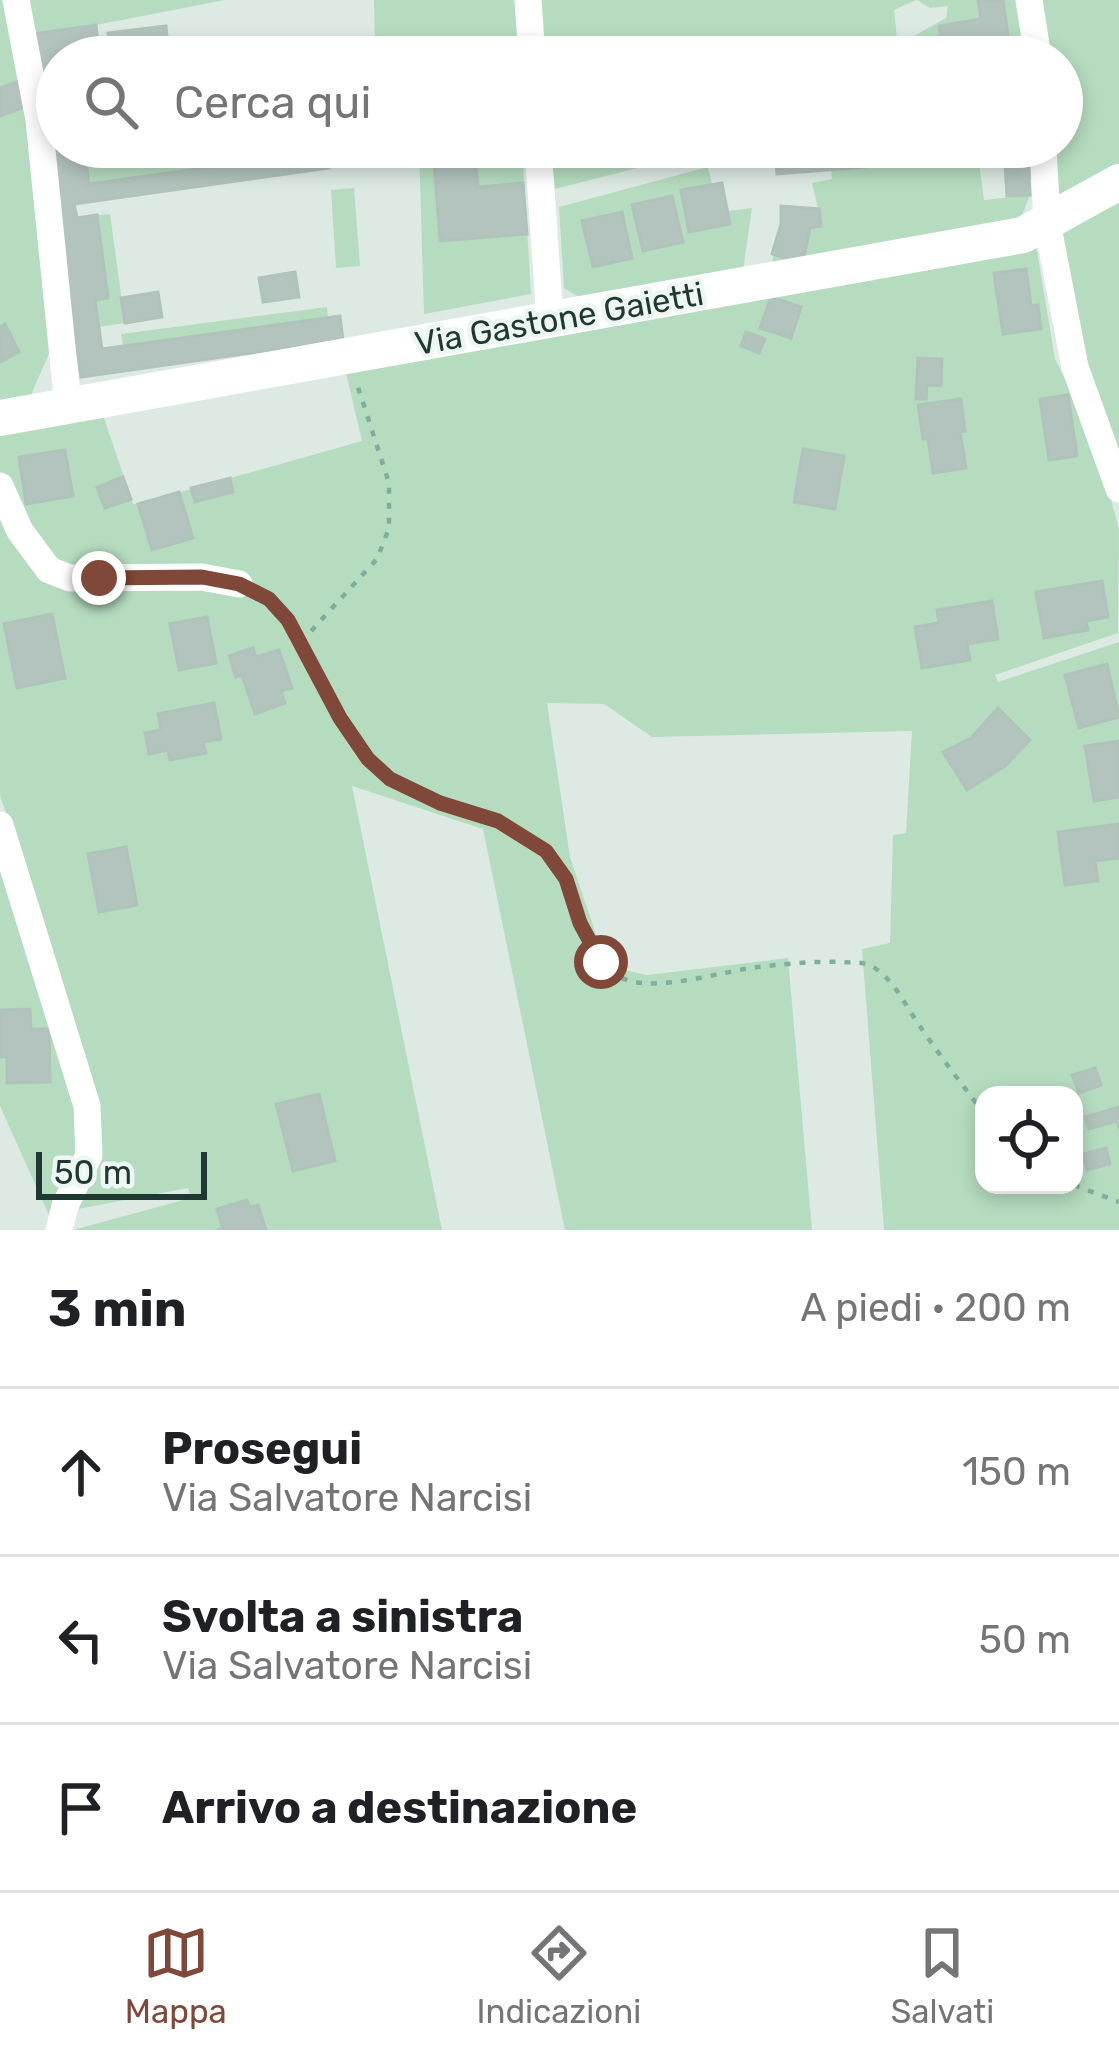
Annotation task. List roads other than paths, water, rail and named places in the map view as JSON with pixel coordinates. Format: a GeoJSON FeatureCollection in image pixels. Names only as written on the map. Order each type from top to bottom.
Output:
{"type":"FeatureCollection","features":[{"type":"Feature","properties":{"kind":"main road","name":"Via Gastone Gaietti"},"geometry":{"type":"LineString","coordinates":[[0,418],[1023,235],[1119,182]]}},
{"type":"Feature","properties":{"kind":"street"},"geometry":{"type":"LineString","coordinates":[[16,0],[36,104]]}},
{"type":"Feature","properties":{"kind":"street"},"geometry":{"type":"LineString","coordinates":[[528,0],[531,36]]}},
{"type":"Feature","properties":{"kind":"street"},"geometry":{"type":"LineString","coordinates":[[1029,0],[1035,36]]}},
{"type":"Feature","properties":{"kind":"street"},"geometry":{"type":"LineString","coordinates":[[44,168],[68,406]]}},
{"type":"Feature","properties":{"kind":"street"},"geometry":{"type":"LineString","coordinates":[[539,168],[550,320]]}},
{"type":"Feature","properties":{"kind":"street"},"geometry":{"type":"LineString","coordinates":[[1043,168],[1046,222],[1076,367],[1119,489]]}},
{"type":"Feature","properties":{"kind":"street"},"geometry":{"type":"LineString","coordinates":[[0,486],[20,532],[50,570],[70,578],[202,577],[239,584]]}},
{"type":"Feature","properties":{"kind":"street"},"geometry":{"type":"LineString","coordinates":[[0,825],[87,1106],[89,1155],[65,1205],[59,1230]]}}]}
